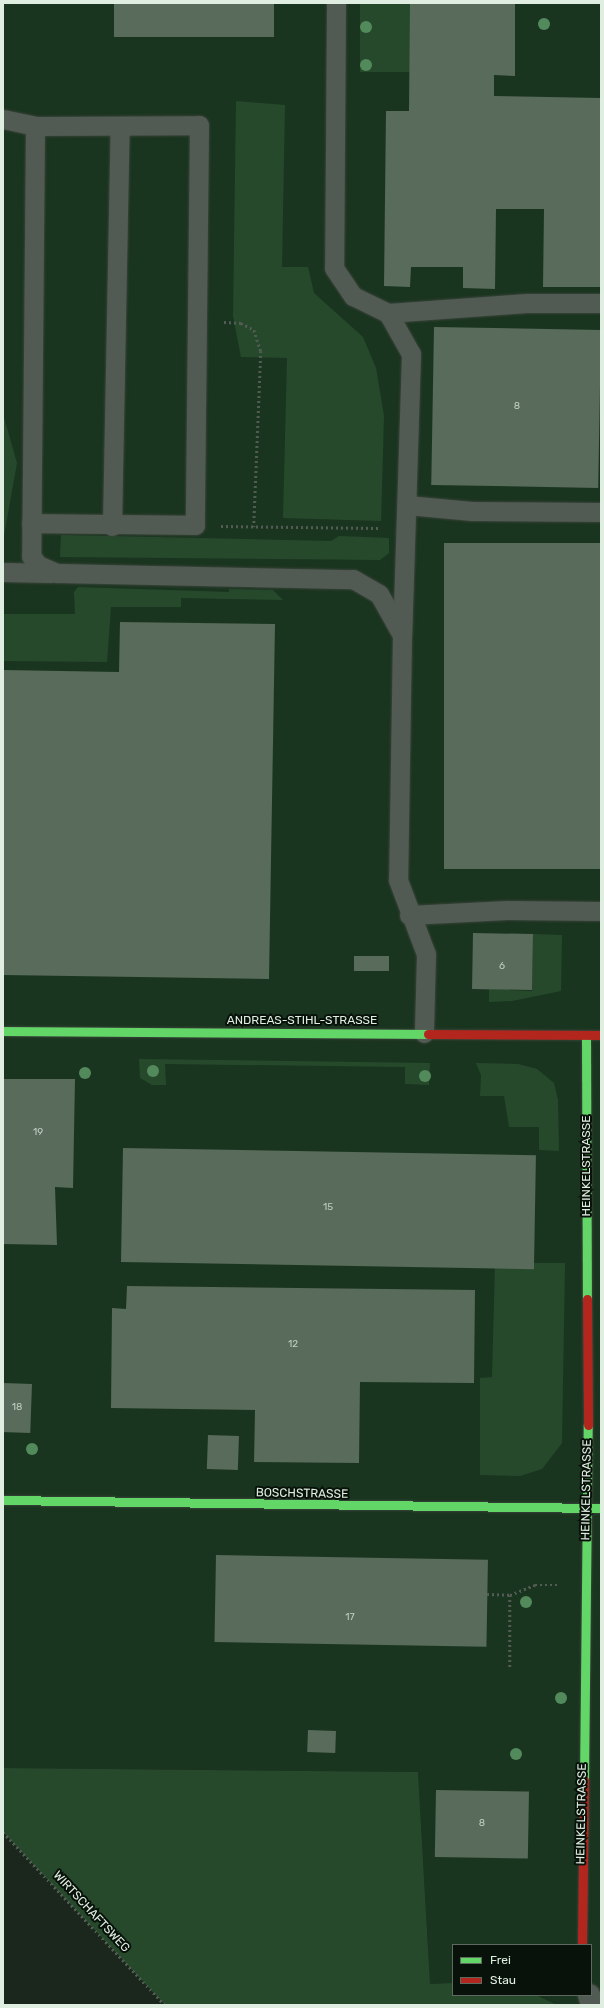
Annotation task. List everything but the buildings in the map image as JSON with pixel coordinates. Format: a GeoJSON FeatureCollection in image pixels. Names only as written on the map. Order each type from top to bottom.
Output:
{"type":"FeatureCollection","features":[{"type":"Feature","properties":{"kind":"street","name":"ANDREAS-STIHL-STRASSE"},"geometry":{"type":"LineString","coordinates":[[3,1031],[601,1035]]}},
{"type":"Feature","properties":{"kind":"street","name":"HEINKELSTRASSE"},"geometry":{"type":"LineString","coordinates":[[582,1944],[585,1586],[588,1508],[586,1035]]}},
{"type":"Feature","properties":{"kind":"street","name":"BOSCHSTRASSE"},"geometry":{"type":"LineString","coordinates":[[3,1500],[601,1508]]}},
{"type":"Feature","properties":{"kind":"lane"},"geometry":{"type":"LineString","coordinates":[[336,3],[334,268],[353,296],[388,313],[526,303],[601,303]]}},
{"type":"Feature","properties":{"kind":"lane"},"geometry":{"type":"LineString","coordinates":[[3,119],[35,126],[200,125],[195,525],[112,526],[31,523]]}},
{"type":"Feature","properties":{"kind":"lane"},"geometry":{"type":"LineString","coordinates":[[35,126],[31,556],[38,565],[57,573]]}},
{"type":"Feature","properties":{"kind":"lane"},"geometry":{"type":"LineString","coordinates":[[112,526],[120,126]]}},
{"type":"Feature","properties":{"kind":"lane"},"geometry":{"type":"LineString","coordinates":[[388,313],[411,354],[408,505],[402,634],[398,880],[409,915],[426,954],[424,1033]]}},
{"type":"Feature","properties":{"kind":"lane"},"geometry":{"type":"LineString","coordinates":[[408,505],[472,511],[601,512]]}},
{"type":"Feature","properties":{"kind":"lane"},"geometry":{"type":"LineString","coordinates":[[3,572],[353,578],[379,594],[402,634]]}},
{"type":"Feature","properties":{"kind":"lane"},"geometry":{"type":"LineString","coordinates":[[409,915],[507,910],[601,911]]}},
{"type":"Feature","properties":{"kind":"path"},"geometry":{"type":"LineString","coordinates":[[197,321],[241,323],[254,330],[261,351],[254,526]]}},
{"type":"Feature","properties":{"kind":"path"},"geometry":{"type":"LineString","coordinates":[[195,525],[407,528]]}},
{"type":"Feature","properties":{"kind":"path"},"geometry":{"type":"LineString","coordinates":[[487,1594],[510,1595],[535,1585],[585,1586]]}},
{"type":"Feature","properties":{"kind":"path"},"geometry":{"type":"LineString","coordinates":[[510,1595],[510,1668]]}},
{"type":"Feature","properties":{"kind":"path","name":"WIRTSCHAFTSWEG"},"geometry":{"type":"LineString","coordinates":[[3,1832],[166,2005]]}},
{"type":"Feature","properties":{"kind":"shaded area"},"geometry":{"type":"Polygon","coordinates":[[[3,3],[601,3],[601,2005],[557,2005],[538,1996],[592,1996],[592,1944],[452,1944],[452,1983],[430,1984],[418,1772],[3,1768],[3,3]]]}},
{"type":"Feature","properties":{"kind":"shaded area"},"geometry":{"type":"Polygon","coordinates":[[[360,3],[410,3],[410,72],[360,72],[360,3]]]}},
{"type":"Feature","properties":{"kind":"shaded area"},"geometry":{"type":"Polygon","coordinates":[[[236,101],[285,105],[282,267],[308,267],[314,293],[363,337],[376,368],[384,416],[381,521],[283,518],[287,358],[241,357],[233,316],[236,101]]]}},
{"type":"Feature","properties":{"kind":"shaded area"},"geometry":{"type":"Polygon","coordinates":[[[3,414],[17,463],[3,541],[3,414]]]}},
{"type":"Feature","properties":{"kind":"shaded area"},"geometry":{"type":"Polygon","coordinates":[[[61,535],[331,541],[339,536],[389,538],[389,553],[380,560],[60,557],[61,535]]]}},
{"type":"Feature","properties":{"kind":"shaded area"},"geometry":{"type":"Polygon","coordinates":[[[78,587],[229,592],[229,589],[273,590],[283,600],[181,598],[181,607],[111,607],[107,662],[3,661],[3,614],[75,614],[74,592],[78,587]]]}},
{"type":"Feature","properties":{"kind":"shaded area"},"geometry":{"type":"Polygon","coordinates":[[[533,934],[562,935],[561,991],[512,1001],[489,1002],[489,989],[532,991],[533,934]]]}},
{"type":"Feature","properties":{"kind":"shaded area"},"geometry":{"type":"Polygon","coordinates":[[[139,1059],[430,1063],[429,1085],[405,1084],[405,1067],[165,1064],[166,1085],[152,1085],[140,1078],[139,1059]]]}},
{"type":"Feature","properties":{"kind":"shaded area"},"geometry":{"type":"Polygon","coordinates":[[[476,1063],[518,1064],[537,1069],[554,1083],[558,1100],[559,1151],[539,1150],[539,1127],[509,1127],[504,1096],[480,1096],[481,1075],[476,1063]]]}},
{"type":"Feature","properties":{"kind":"shaded area"},"geometry":{"type":"Polygon","coordinates":[[[495,1263],[565,1263],[562,1443],[542,1469],[520,1476],[480,1475],[480,1378],[492,1377],[495,1263]]]}},
{"type":"Feature","properties":{"kind":"shaded area"},"geometry":{"type":"Polygon","coordinates":[[[3,1768],[418,1772],[430,1984],[452,1983],[452,1996],[538,1996],[557,2005],[165,2005],[3,1832],[3,1768]]]}},
{"type":"Feature","properties":{"kind":"traffic: fast"},"geometry":{"type":"LineString","coordinates":[[3,1031],[428,1034]]}},
{"type":"Feature","properties":{"kind":"traffic: fast"},"geometry":{"type":"LineString","coordinates":[[586,1035],[587,1299]]}},
{"type":"Feature","properties":{"kind":"traffic: fast"},"geometry":{"type":"LineString","coordinates":[[584,1780],[588,1425]]}},
{"type":"Feature","properties":{"kind":"traffic: fast"},"geometry":{"type":"LineString","coordinates":[[3,1500],[601,1508]]}},
{"type":"Feature","properties":{"kind":"traffic: jam"},"geometry":{"type":"LineString","coordinates":[[428,1034],[601,1035]]}},
{"type":"Feature","properties":{"kind":"traffic: jam"},"geometry":{"type":"LineString","coordinates":[[587,1299],[588,1425]]}},
{"type":"Feature","properties":{"kind":"traffic: jam"},"geometry":{"type":"LineString","coordinates":[[582,1944],[584,1780]]}}]}
